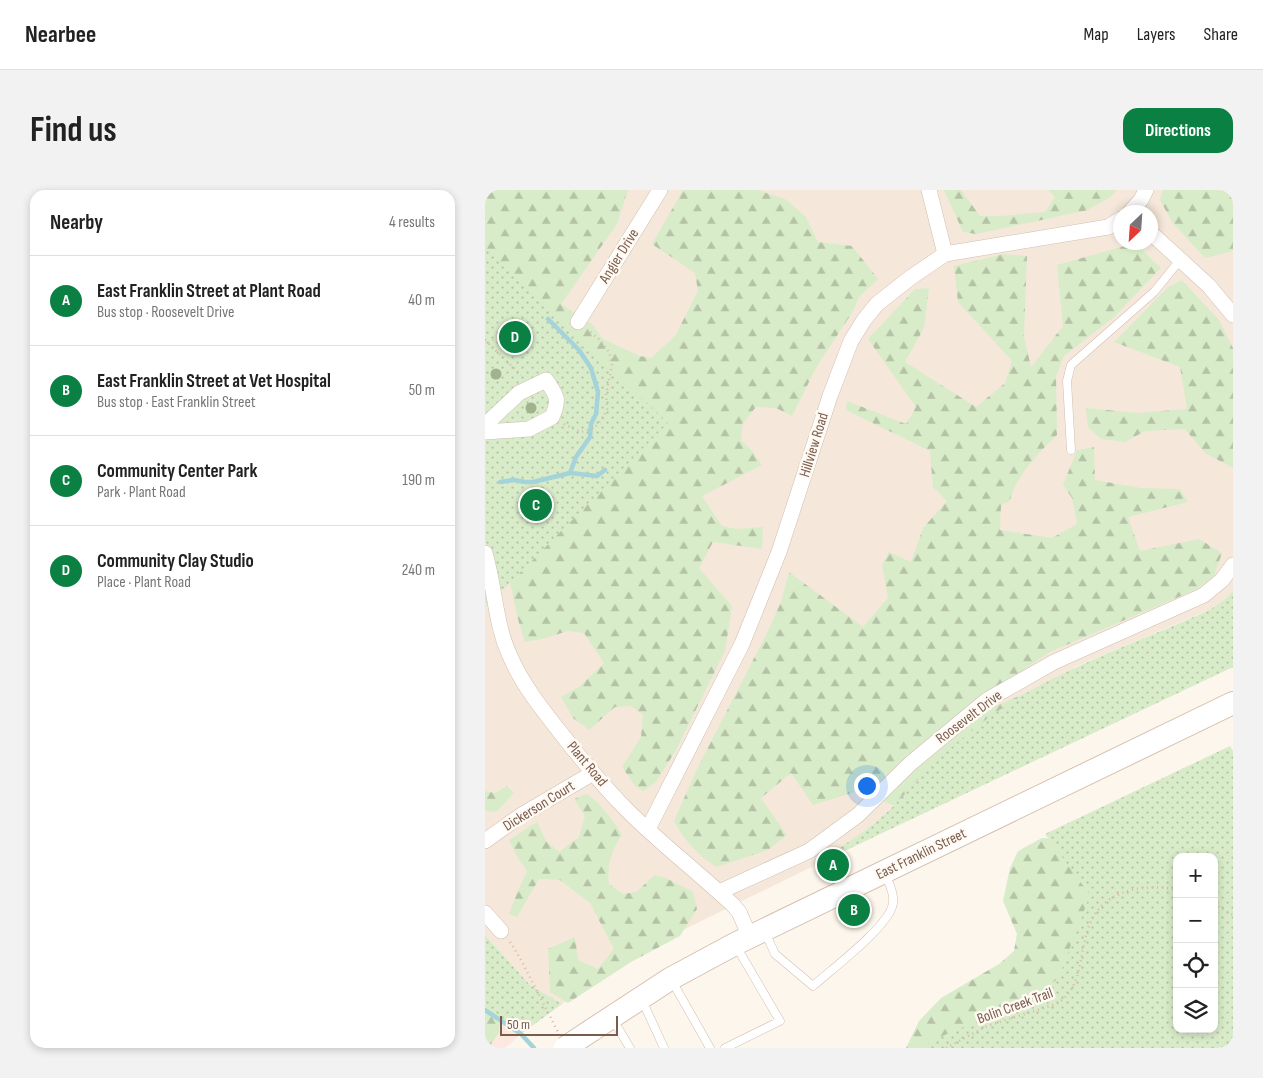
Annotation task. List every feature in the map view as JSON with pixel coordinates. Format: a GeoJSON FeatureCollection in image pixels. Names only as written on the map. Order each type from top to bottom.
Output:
{"type":"FeatureCollection","features":[{"type":"Feature","properties":{"kind":"main road","name":"East Franklin Street"},"geometry":{"type":"LineString","coordinates":[[563,1042],[592,1030],[640,997],[750,937],[1233,703]]}},
{"type":"Feature","properties":{"kind":"street","name":"Angier Drive"},"geometry":{"type":"LineString","coordinates":[[578,322],[660,190]]}},
{"type":"Feature","properties":{"kind":"street"},"geometry":{"type":"LineString","coordinates":[[929,190],[945,254]]}},
{"type":"Feature","properties":{"kind":"street"},"geometry":{"type":"LineString","coordinates":[[1136,205],[1146,190]]}},
{"type":"Feature","properties":{"kind":"street","name":"Hillview Road"},"geometry":{"type":"LineString","coordinates":[[647,829],[743,644],[779,552],[830,396],[851,341],[864,320],[877,304],[945,254],[1108,227],[1113,224]]}},
{"type":"Feature","properties":{"kind":"street"},"geometry":{"type":"LineString","coordinates":[[1158,240],[1209,286],[1233,315]]}},
{"type":"Feature","properties":{"kind":"street"},"geometry":{"type":"LineString","coordinates":[[485,425],[519,393],[547,380],[557,396],[557,406],[552,417],[529,429],[485,432]]}},
{"type":"Feature","properties":{"kind":"street","name":"Plant Road"},"geometry":{"type":"LineString","coordinates":[[485,553],[501,628],[509,654],[519,676],[538,704],[593,773],[626,809],[739,912],[750,937]]}},
{"type":"Feature","properties":{"kind":"street","name":"Roosevelt Drive"},"geometry":{"type":"LineString","coordinates":[[719,892],[809,851],[858,815],[911,763],[987,700],[1054,662],[1204,595],[1222,580],[1233,565]]}},
{"type":"Feature","properties":{"kind":"street","name":"Dickerson Court"},"geometry":{"type":"LineString","coordinates":[[485,841],[520,816],[593,773]]}},
{"type":"Feature","properties":{"kind":"street"},"geometry":{"type":"LineString","coordinates":[[485,913],[501,931]]}},
{"type":"Feature","properties":{"kind":"lane"},"geometry":{"type":"LineString","coordinates":[[1071,450],[1067,381],[1071,365],[1154,292],[1180,260]]}},
{"type":"Feature","properties":{"kind":"lane"},"geometry":{"type":"LineString","coordinates":[[750,937],[775,954],[813,986],[881,926],[892,907],[893,898],[885,872]]}},
{"type":"Feature","properties":{"kind":"lane"},"geometry":{"type":"LineString","coordinates":[[725,1048],[780,1021],[750,937]]}},
{"type":"Feature","properties":{"kind":"lane"},"geometry":{"type":"LineString","coordinates":[[671,979],[711,1048]]}},
{"type":"Feature","properties":{"kind":"lane"},"geometry":{"type":"LineString","coordinates":[[640,997],[664,1048]]}},
{"type":"Feature","properties":{"kind":"lane"},"geometry":{"type":"LineString","coordinates":[[611,1017],[631,1048]]}},
{"type":"Feature","properties":{"kind":"path"},"geometry":{"type":"LineString","coordinates":[[578,322],[605,346],[609,352],[611,365],[606,394],[607,408],[603,418],[594,428],[581,432]]}},
{"type":"Feature","properties":{"kind":"path"},"geometry":{"type":"LineString","coordinates":[[485,340],[533,386]]}},
{"type":"Feature","properties":{"kind":"path"},"geometry":{"type":"LineString","coordinates":[[489,344],[493,340]]}},
{"type":"Feature","properties":{"kind":"path"},"geometry":{"type":"LineString","coordinates":[[506,360],[509,357]]}},
{"type":"Feature","properties":{"kind":"path","name":"Bolin Creek Trail"},"geometry":{"type":"LineString","coordinates":[[945,1048],[987,1026],[1063,1001],[1074,984],[1089,925],[1101,906],[1111,898],[1124,892],[1142,888],[1173,889]]}},
{"type":"Feature","properties":{"kind":"path"},"geometry":{"type":"LineString","coordinates":[[1218,906],[1233,915]]}},
{"type":"Feature","properties":{"kind":"path"},"geometry":{"type":"LineString","coordinates":[[501,931],[520,958],[563,1042]]}},
{"type":"Feature","properties":{"kind":"shaded area"},"geometry":{"type":"Polygon","coordinates":[[[485,190],[1233,190],[1233,591],[1211,609],[1075,667],[929,768],[886,813],[864,832],[836,850],[836,855],[616,963],[562,1004],[530,985],[485,935],[485,604],[506,587],[485,248],[485,190]]]}},
{"type":"Feature","properties":{"kind":"shaded area"},"geometry":{"type":"Polygon","coordinates":[[[485,1010],[521,1034],[505,1048],[485,1048],[485,1010]]]}},
{"type":"Feature","properties":{"kind":"green space"},"geometry":{"type":"Polygon","coordinates":[[[485,190],[628,190],[617,224],[561,304],[592,324],[603,339],[640,356],[651,358],[675,336],[698,291],[695,273],[652,244],[683,190],[757,190],[785,199],[806,217],[818,242],[852,246],[878,279],[859,297],[852,313],[817,366],[792,416],[776,408],[756,407],[743,423],[741,440],[762,465],[702,496],[722,526],[737,529],[763,527],[762,549],[713,542],[699,568],[732,606],[725,651],[676,750],[656,782],[643,791],[635,786],[622,767],[641,737],[643,715],[631,706],[615,707],[589,730],[573,718],[561,697],[580,686],[604,663],[584,633],[568,631],[525,642],[519,623],[506,565],[485,264],[485,190]]]}},
{"type":"Feature","properties":{"kind":"green space"},"geometry":{"type":"Polygon","coordinates":[[[944,190],[961,190],[980,216],[1000,216],[1045,212],[1055,197],[1048,190],[1116,190],[1112,196],[1088,210],[976,234],[963,232],[944,190]]]}},
{"type":"Feature","properties":{"kind":"green space"},"geometry":{"type":"Polygon","coordinates":[[[1163,190],[1233,190],[1233,251],[1205,258],[1172,222],[1160,200],[1163,190]]]}},
{"type":"Feature","properties":{"kind":"green space"},"geometry":{"type":"Polygon","coordinates":[[[485,248],[668,423],[506,587],[485,604],[485,248]]]}},
{"type":"Feature","properties":{"kind":"green space"},"geometry":{"type":"Polygon","coordinates":[[[1113,249],[1142,250],[1161,268],[1114,317],[1064,356],[1056,376],[1057,435],[1022,474],[1012,492],[1010,501],[1001,505],[1000,530],[1052,538],[1077,524],[1072,498],[1063,485],[1077,450],[1094,447],[1095,480],[1141,488],[1180,489],[1188,502],[1128,517],[1140,551],[1199,539],[1222,553],[1214,576],[1197,589],[1050,652],[991,691],[993,707],[1105,660],[905,810],[858,791],[813,805],[791,773],[761,798],[787,835],[768,850],[717,867],[710,863],[692,847],[674,821],[697,769],[768,631],[781,602],[789,572],[863,627],[888,598],[882,565],[889,552],[911,562],[923,528],[947,501],[933,487],[930,451],[846,410],[847,401],[906,424],[916,407],[868,339],[915,289],[929,288],[924,328],[905,362],[976,407],[1005,383],[1012,361],[958,302],[954,266],[1004,254],[1027,256],[1024,336],[1031,367],[1063,326],[1057,265],[1113,249]]]}},
{"type":"Feature","properties":{"kind":"green space"},"geometry":{"type":"Polygon","coordinates":[[[1182,280],[1219,320],[1233,348],[1233,468],[1205,453],[1185,429],[1145,431],[1125,442],[1101,439],[1088,427],[1086,408],[1138,413],[1187,409],[1180,367],[1114,342],[1168,287],[1182,280]]]}},
{"type":"Feature","properties":{"kind":"green space"},"geometry":{"type":"Polygon","coordinates":[[[1233,591],[1233,667],[836,855],[836,850],[861,833],[897,803],[924,773],[956,743],[1010,703],[1066,672],[1211,609],[1233,591]]]}},
{"type":"Feature","properties":{"kind":"green space"},"geometry":{"type":"Polygon","coordinates":[[[1230,746],[1233,751],[1233,1048],[924,1048],[930,1041],[1017,1005],[1058,979],[1090,895],[1045,834],[1230,746]]]}},
{"type":"Feature","properties":{"kind":"green space"},"geometry":{"type":"Polygon","coordinates":[[[507,786],[514,793],[496,812],[485,811],[485,791],[495,793],[507,786]]]}},
{"type":"Feature","properties":{"kind":"green space"},"geometry":{"type":"Polygon","coordinates":[[[586,794],[606,812],[622,835],[611,858],[609,884],[623,894],[636,892],[655,875],[666,878],[693,892],[697,909],[680,936],[631,962],[568,1003],[550,992],[548,949],[575,937],[578,960],[598,969],[614,949],[590,903],[560,880],[539,879],[517,917],[509,914],[527,871],[509,840],[537,822],[546,841],[559,852],[579,837],[585,816],[574,799],[586,794]]]}},
{"type":"Feature","properties":{"kind":"green space"},"geometry":{"type":"Polygon","coordinates":[[[1042,838],[1069,840],[1105,889],[1070,981],[930,1048],[906,1048],[919,1021],[941,998],[999,964],[1014,951],[1017,934],[1003,901],[1010,868],[1018,851],[1042,838]]]}},
{"type":"Feature","properties":{"kind":"green space"},"geometry":{"type":"Polygon","coordinates":[[[485,935],[530,985],[562,1004],[521,1034],[485,1010],[485,935]]]}},
{"type":"Feature","properties":{"kind":"green space"},"geometry":{"type":"Polygon","coordinates":[[[485,978],[501,998],[499,1033],[488,1048],[485,1048],[485,978]]]}},
{"type":"Feature","properties":{"kind":"waterway"},"geometry":{"type":"LineString","coordinates":[[500,482],[514,480],[533,482],[570,473],[576,457],[590,437],[591,424],[596,414],[598,392],[591,368],[579,350],[548,319]]}},
{"type":"Feature","properties":{"kind":"waterway"},"geometry":{"type":"LineString","coordinates":[[570,473],[597,476],[605,470]]}},
{"type":"Feature","properties":{"kind":"waterway"},"geometry":{"type":"LineString","coordinates":[[485,1010],[521,1034],[534,1048]]}},
{"type":"Feature","properties":{"kind":"place","name":"Community Clay Studio"},"geometry":{"type":"Point","coordinates":[515,337]}},
{"type":"Feature","properties":{"kind":"place","name":"Community Center Park"},"geometry":{"type":"Point","coordinates":[536,505]}},
{"type":"Feature","properties":{"kind":"place","name":"East Franklin Street at Plant Road"},"geometry":{"type":"Point","coordinates":[833,865]}},
{"type":"Feature","properties":{"kind":"place","name":"East Franklin Street at Vet Hospital"},"geometry":{"type":"Point","coordinates":[854,910]}}]}
